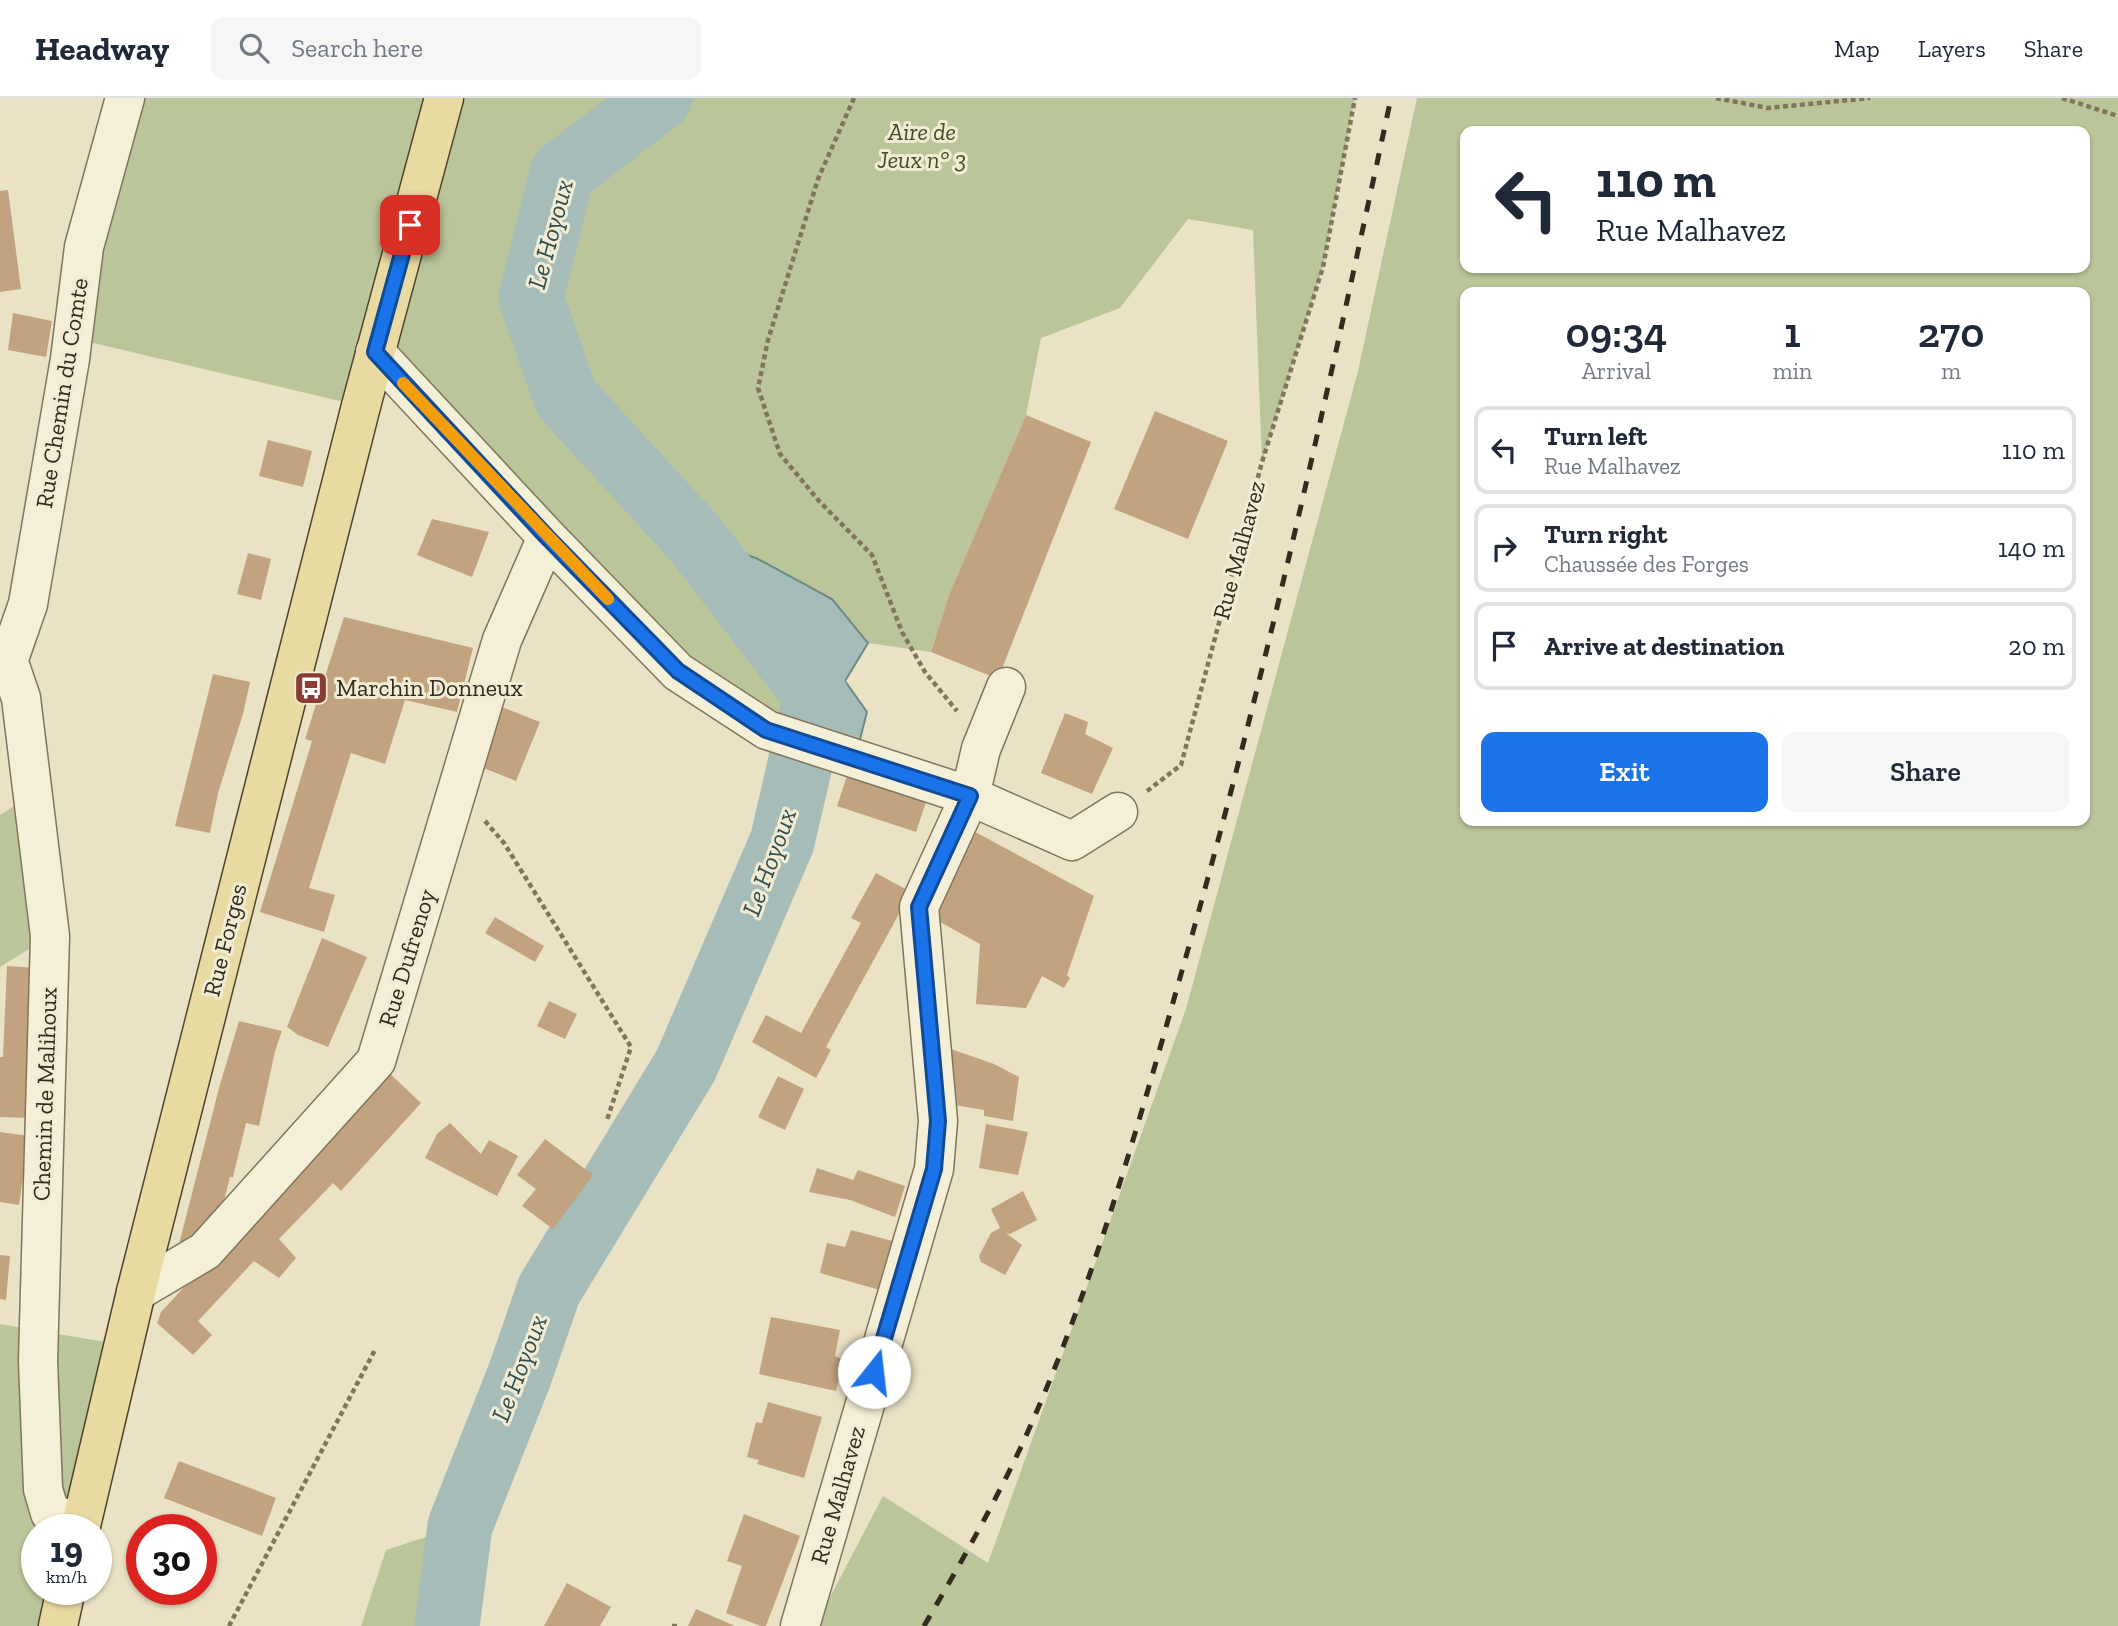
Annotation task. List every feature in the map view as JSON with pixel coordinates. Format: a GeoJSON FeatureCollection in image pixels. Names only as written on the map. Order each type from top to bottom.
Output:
{"type":"FeatureCollection","features":[{"type":"Feature","properties":{"kind":"main road","name":"Rue Forges"},"geometry":{"type":"LineString","coordinates":[[84,1514],[136,1292],[375,352],[444,98]]}},
{"type":"Feature","properties":{"kind":"main road"},"geometry":{"type":"LineString","coordinates":[[58,1626],[63,1605]]}},
{"type":"Feature","properties":{"kind":"street","name":"Rue Chemin du Comte"},"geometry":{"type":"LineString","coordinates":[[3,665],[28,604],[70,359],[85,247],[125,98]]}},
{"type":"Feature","properties":{"kind":"street"},"geometry":{"type":"LineString","coordinates":[[375,352],[547,537],[678,671],[766,730],[970,796],[1072,841],[1118,812]]}},
{"type":"Feature","properties":{"kind":"street","name":"Rue Dufrenoy"},"geometry":{"type":"LineString","coordinates":[[136,1292],[205,1251],[376,1061],[502,640],[547,537]]}},
{"type":"Feature","properties":{"kind":"street","name":"Chemin de Malihoux"},"geometry":{"type":"LineString","coordinates":[[3,665],[21,698],[50,936],[38,1361],[43,1489],[52,1514]]}},
{"type":"Feature","properties":{"kind":"street","name":"Rue Malhavez"},"geometry":{"type":"LineString","coordinates":[[800,1626],[934,1169],[938,1121],[919,907],[970,796],[981,749],[1006,687]]}},
{"type":"Feature","properties":{"kind":"path"},"geometry":{"type":"LineString","coordinates":[[854,98],[818,179],[768,340],[758,388],[780,454],[819,501],[872,555],[902,632],[925,672],[964,720],[981,749]]}},
{"type":"Feature","properties":{"kind":"path","name":"Rue Malhavez"},"geometry":{"type":"LineString","coordinates":[[1118,812],[1181,765],[1262,463],[1323,267],[1354,98]]}},
{"type":"Feature","properties":{"kind":"path"},"geometry":{"type":"LineString","coordinates":[[1717,98],[1768,108],[1870,98]]}},
{"type":"Feature","properties":{"kind":"path"},"geometry":{"type":"LineString","coordinates":[[2062,98],[2118,116]]}},
{"type":"Feature","properties":{"kind":"path"},"geometry":{"type":"LineString","coordinates":[[458,789],[504,843],[631,1047],[607,1121]]}},
{"type":"Feature","properties":{"kind":"path"},"geometry":{"type":"LineString","coordinates":[[229,1626],[376,1348]]}},
{"type":"Feature","properties":{"kind":"green space","name":"Aire de Jeux n° 3"},"geometry":{"type":"Polygon","coordinates":[[[125,98],[1355,98],[1323,267],[1262,462],[1253,230],[1188,219],[1120,308],[1041,338],[1026,415],[949,595],[931,652],[868,643],[832,599],[756,558],[705,596],[800,694],[767,730],[678,672],[375,353],[361,406],[72,338],[125,98]]]}},
{"type":"Feature","properties":{"kind":"green space"},"geometry":{"type":"Polygon","coordinates":[[[1417,98],[2118,98],[2118,1626],[815,1626],[883,1496],[988,1563],[1186,1009],[1358,371],[1417,98]]]}},
{"type":"Feature","properties":{"kind":"green space"},"geometry":{"type":"Polygon","coordinates":[[[33,794],[50,936],[0,967],[0,815],[33,794]]]}},
{"type":"Feature","properties":{"kind":"green space"},"geometry":{"type":"Polygon","coordinates":[[[0,1324],[123,1345],[84,1514],[21,1514],[21,1605],[63,1605],[58,1626],[0,1626],[0,1324]]]}},
{"type":"Feature","properties":{"kind":"green space"},"geometry":{"type":"Polygon","coordinates":[[[460,1526],[447,1626],[361,1626],[386,1550],[460,1526]]]}},
{"type":"Feature","properties":{"kind":"water"},"geometry":{"type":"Polygon","coordinates":[[[696,540],[756,558],[832,599],[868,643],[845,681],[867,712],[855,759],[767,730],[799,693],[705,596],[696,540]]]}},
{"type":"Feature","properties":{"kind":"building"},"geometry":{"type":"Polygon","coordinates":[[[8,190],[21,289],[0,292],[0,191],[8,190]]]}},
{"type":"Feature","properties":{"kind":"building"},"geometry":{"type":"Polygon","coordinates":[[[13,313],[52,321],[46,357],[8,350],[13,313]]]}},
{"type":"Feature","properties":{"kind":"building"},"geometry":{"type":"Polygon","coordinates":[[[1155,411],[1228,441],[1188,539],[1114,509],[1155,411]]]}},
{"type":"Feature","properties":{"kind":"building"},"geometry":{"type":"Polygon","coordinates":[[[1026,415],[1091,442],[998,679],[931,652],[949,595],[1026,415]]]}},
{"type":"Feature","properties":{"kind":"building"},"geometry":{"type":"Polygon","coordinates":[[[268,440],[312,451],[303,487],[259,476],[268,440]]]}},
{"type":"Feature","properties":{"kind":"building"},"geometry":{"type":"Polygon","coordinates":[[[432,519],[489,532],[472,577],[417,555],[432,519]]]}},
{"type":"Feature","properties":{"kind":"building"},"geometry":{"type":"Polygon","coordinates":[[[248,553],[271,559],[261,600],[237,594],[248,553]]]}},
{"type":"Feature","properties":{"kind":"building"},"geometry":{"type":"Polygon","coordinates":[[[344,617],[473,648],[457,712],[405,700],[385,764],[351,753],[309,888],[335,895],[324,932],[260,912],[312,741],[305,739],[344,617]]]}},
{"type":"Feature","properties":{"kind":"building"},"geometry":{"type":"Polygon","coordinates":[[[213,674],[250,682],[243,714],[218,793],[210,833],[175,826],[213,674]]]}},
{"type":"Feature","properties":{"kind":"building"},"geometry":{"type":"Polygon","coordinates":[[[499,706],[540,722],[516,781],[476,765],[499,706]]]}},
{"type":"Feature","properties":{"kind":"building"},"geometry":{"type":"Polygon","coordinates":[[[1065,713],[1088,722],[1085,734],[1113,748],[1092,794],[1041,773],[1065,713]]]}},
{"type":"Feature","properties":{"kind":"building"},"geometry":{"type":"Polygon","coordinates":[[[847,776],[926,802],[916,832],[837,806],[847,776]]]}},
{"type":"Feature","properties":{"kind":"building"},"geometry":{"type":"Polygon","coordinates":[[[966,827],[1094,896],[1067,975],[1070,978],[1064,988],[1042,976],[1026,1008],[976,1004],[980,944],[931,917],[966,827]]]}},
{"type":"Feature","properties":{"kind":"building"},"geometry":{"type":"Polygon","coordinates":[[[876,873],[911,892],[826,1047],[831,1050],[816,1078],[752,1042],[766,1015],[801,1033],[861,923],[851,918],[876,873]]]}},
{"type":"Feature","properties":{"kind":"building"},"geometry":{"type":"Polygon","coordinates":[[[495,917],[544,946],[535,962],[485,933],[495,917]]]}},
{"type":"Feature","properties":{"kind":"building"},"geometry":{"type":"Polygon","coordinates":[[[322,938],[367,957],[328,1047],[298,1035],[287,1027],[322,938]]]}},
{"type":"Feature","properties":{"kind":"building"},"geometry":{"type":"Polygon","coordinates":[[[7,966],[36,968],[29,1118],[0,1117],[0,1057],[3,1057],[7,966]]]}},
{"type":"Feature","properties":{"kind":"building"},"geometry":{"type":"Polygon","coordinates":[[[549,1001],[577,1014],[565,1039],[537,1026],[549,1001]]]}},
{"type":"Feature","properties":{"kind":"building"},"geometry":{"type":"Polygon","coordinates":[[[239,1021],[282,1031],[259,1126],[246,1123],[222,1209],[185,1248],[178,1248],[219,1088],[239,1021]]]}},
{"type":"Feature","properties":{"kind":"building"},"geometry":{"type":"Polygon","coordinates":[[[951,1049],[994,1064],[1019,1077],[1013,1121],[984,1116],[984,1110],[949,1104],[951,1049]]]}},
{"type":"Feature","properties":{"kind":"building"},"geometry":{"type":"Polygon","coordinates":[[[386,1070],[421,1103],[341,1191],[333,1183],[279,1239],[296,1258],[279,1278],[254,1261],[198,1321],[212,1335],[193,1355],[157,1323],[161,1312],[386,1070]]]}},
{"type":"Feature","properties":{"kind":"building"},"geometry":{"type":"Polygon","coordinates":[[[778,1076],[804,1089],[785,1130],[758,1117],[778,1076]]]}},
{"type":"Feature","properties":{"kind":"building"},"geometry":{"type":"Polygon","coordinates":[[[450,1123],[481,1154],[489,1140],[518,1156],[497,1196],[425,1158],[437,1134],[450,1123]]]}},
{"type":"Feature","properties":{"kind":"building"},"geometry":{"type":"Polygon","coordinates":[[[986,1124],[1028,1132],[1018,1175],[979,1168],[986,1124]]]}},
{"type":"Feature","properties":{"kind":"building"},"geometry":{"type":"Polygon","coordinates":[[[0,1132],[29,1136],[19,1205],[0,1202],[0,1132]]]}},
{"type":"Feature","properties":{"kind":"building"},"geometry":{"type":"Polygon","coordinates":[[[545,1139],[593,1175],[553,1229],[522,1206],[536,1189],[517,1175],[545,1139]]]}},
{"type":"Feature","properties":{"kind":"building"},"geometry":{"type":"Polygon","coordinates":[[[817,1168],[853,1180],[858,1170],[905,1186],[895,1217],[850,1200],[809,1192],[817,1168]]]}},
{"type":"Feature","properties":{"kind":"building"},"geometry":{"type":"Polygon","coordinates":[[[1023,1191],[1037,1220],[1010,1234],[1006,1233],[1022,1245],[1005,1275],[981,1262],[979,1256],[991,1233],[1000,1228],[991,1209],[1023,1191]]]}},
{"type":"Feature","properties":{"kind":"building"},"geometry":{"type":"Polygon","coordinates":[[[851,1230],[896,1242],[883,1291],[820,1273],[827,1243],[845,1247],[851,1230]]]}},
{"type":"Feature","properties":{"kind":"building"},"geometry":{"type":"Polygon","coordinates":[[[0,1255],[10,1256],[6,1300],[0,1299],[0,1255]]]}},
{"type":"Feature","properties":{"kind":"building"},"geometry":{"type":"Polygon","coordinates":[[[771,1317],[840,1330],[835,1356],[843,1360],[836,1391],[759,1374],[771,1317]]]}},
{"type":"Feature","properties":{"kind":"building"},"geometry":{"type":"Polygon","coordinates":[[[768,1402],[822,1417],[804,1478],[757,1464],[759,1460],[747,1457],[756,1422],[762,1423],[768,1402]]]}},
{"type":"Feature","properties":{"kind":"building"},"geometry":{"type":"Polygon","coordinates":[[[179,1461],[276,1498],[262,1536],[217,1519],[217,1514],[205,1514],[164,1498],[179,1461]]]}},
{"type":"Feature","properties":{"kind":"building"},"geometry":{"type":"Polygon","coordinates":[[[744,1514],[800,1536],[766,1626],[726,1613],[742,1566],[727,1561],[744,1514]]]}},
{"type":"Feature","properties":{"kind":"building"},"geometry":{"type":"Polygon","coordinates":[[[567,1583],[611,1607],[600,1626],[544,1626],[567,1583]]]}},
{"type":"Feature","properties":{"kind":"building"},"geometry":{"type":"Polygon","coordinates":[[[696,1609],[735,1626],[688,1626],[696,1609]]]}},
{"type":"Feature","properties":{"kind":"waterway","name":"Le Hoyoux"},"geometry":{"type":"LineString","coordinates":[[447,1626],[460,1526],[520,1374],[549,1290],[686,1065],[782,842],[816,696],[696,540],[566,398],[531,298],[562,173],[660,98]]}},
{"type":"Feature","properties":{"kind":"railway"},"geometry":{"type":"LineString","coordinates":[[924,1626],[998,1494],[1046,1390],[1091,1270],[1131,1146],[1243,746],[1320,423],[1391,98]]}},
{"type":"Feature","properties":{"kind":"slow traffic"},"geometry":{"type":"LineString","coordinates":[[403,383],[608,599]]}},
{"type":"Feature","properties":{"kind":"place","name":"Marchin Donneux"},"geometry":{"type":"Point","coordinates":[311,688]}},
{"type":"Feature","properties":{"kind":"route"},"geometry":{"type":"LineString","coordinates":[[410,225],[375,352],[547,537],[678,671],[766,730],[970,796],[919,907],[938,1121],[934,1169],[874,1372]]}}]}
